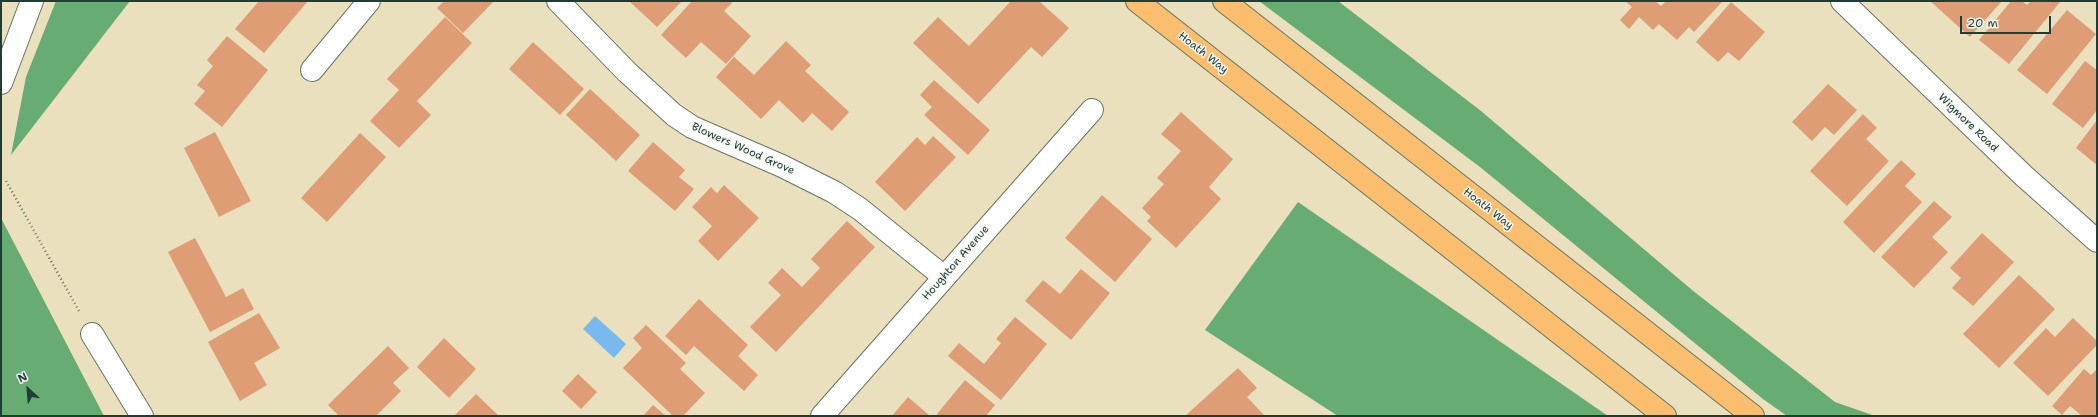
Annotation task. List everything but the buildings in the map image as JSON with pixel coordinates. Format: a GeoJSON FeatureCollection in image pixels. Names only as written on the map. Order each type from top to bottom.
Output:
{"type":"FeatureCollection","features":[{"type":"Feature","properties":{"kind":"main road","name":"Hoath Way"},"geometry":{"type":"LineString","coordinates":[[1137,1],[1665,416]]}},
{"type":"Feature","properties":{"kind":"main road","name":"Hoath Way"},"geometry":{"type":"LineString","coordinates":[[1224,1],[1753,416]]}},
{"type":"Feature","properties":{"kind":"street"},"geometry":{"type":"LineString","coordinates":[[1,83],[32,1]]}},
{"type":"Feature","properties":{"kind":"street"},"geometry":{"type":"LineString","coordinates":[[312,70],[369,1]]}},
{"type":"Feature","properties":{"kind":"street","name":"Blowers Wood Grove"},"geometry":{"type":"LineString","coordinates":[[558,1],[627,72],[674,115],[692,128],[782,166],[834,192],[860,209],[944,277]]}},
{"type":"Feature","properties":{"kind":"street","name":"Wigmore Road"},"geometry":{"type":"LineString","coordinates":[[1842,1],[2024,176],[2097,241]]}},
{"type":"Feature","properties":{"kind":"street","name":"Houghton Avenue"},"geometry":{"type":"LineString","coordinates":[[822,416],[1092,110]]}},
{"type":"Feature","properties":{"kind":"street"},"geometry":{"type":"LineString","coordinates":[[92,334],[142,416]]}},
{"type":"Feature","properties":{"kind":"path"},"geometry":{"type":"LineString","coordinates":[[6,181],[92,334]]}},
{"type":"Feature","properties":{"kind":"green space"},"geometry":{"type":"Polygon","coordinates":[[[56,1],[130,1],[11,155],[26,77],[56,1]]]}},
{"type":"Feature","properties":{"kind":"green space"},"geometry":{"type":"Polygon","coordinates":[[[1259,1],[1338,1],[1481,111],[1692,290],[1835,402],[1875,416],[1787,416],[1763,399],[1480,167],[1259,1]]]}},
{"type":"Feature","properties":{"kind":"green space"},"geometry":{"type":"Polygon","coordinates":[[[1298,202],[1608,416],[1338,416],[1205,330],[1298,202]]]}},
{"type":"Feature","properties":{"kind":"green space"},"geometry":{"type":"Polygon","coordinates":[[[1,218],[104,416],[1,416],[1,218]]]}},
{"type":"Feature","properties":{"kind":"water"},"geometry":{"type":"Polygon","coordinates":[[[595,316],[626,344],[614,358],[583,329],[595,316]]]}}]}
